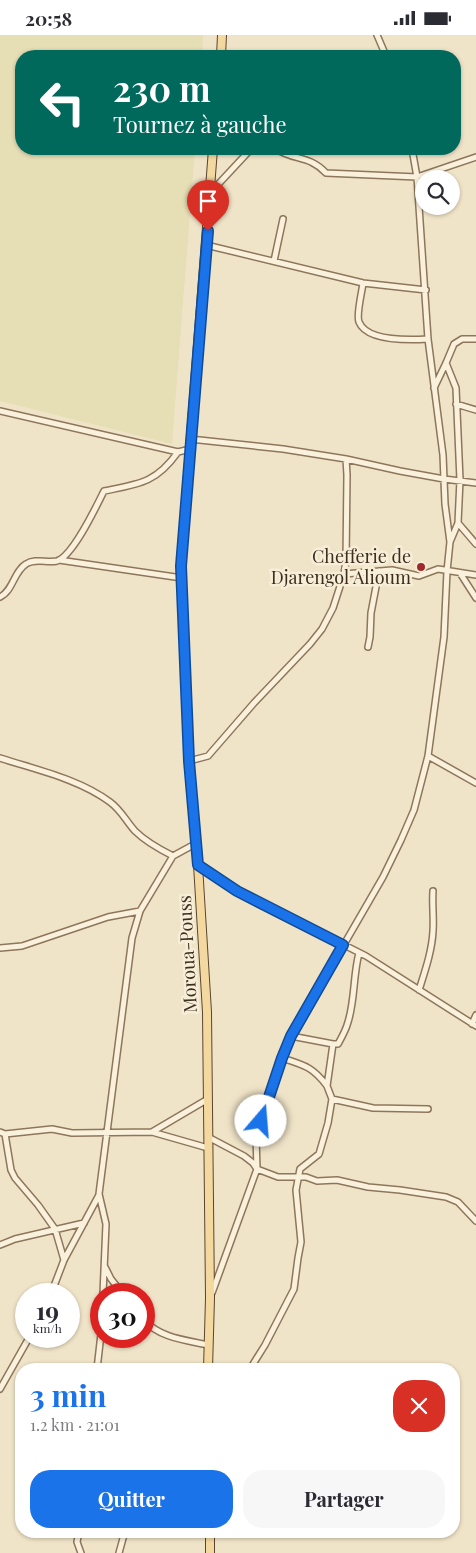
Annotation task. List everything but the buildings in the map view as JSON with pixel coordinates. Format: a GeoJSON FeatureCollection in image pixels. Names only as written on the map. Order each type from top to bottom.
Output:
{"type":"FeatureCollection","features":[{"type":"Feature","properties":{"kind":"main road"},"geometry":{"type":"LineString","coordinates":[[221,50],[222,35]]}},
{"type":"Feature","properties":{"kind":"main road","name":"Moroua-Pouss"},"geometry":{"type":"LineString","coordinates":[[208,1363],[210,1299],[207,1012],[198,865],[189,761],[181,566],[213,155]]}},
{"type":"Feature","properties":{"kind":"main road"},"geometry":{"type":"LineString","coordinates":[[210,1538],[210,1553]]}},
{"type":"Feature","properties":{"kind":"street"},"geometry":{"type":"LineString","coordinates":[[377,35],[383,50]]}},
{"type":"Feature","properties":{"kind":"street"},"geometry":{"type":"LineString","coordinates":[[210,193],[245,155]]}},
{"type":"Feature","properties":{"kind":"street"},"geometry":{"type":"LineString","coordinates":[[286,155],[315,163],[326,173],[415,177]]}},
{"type":"Feature","properties":{"kind":"street"},"geometry":{"type":"LineString","coordinates":[[413,155],[416,170]]}},
{"type":"Feature","properties":{"kind":"street"},"geometry":{"type":"LineString","coordinates":[[438,170],[476,157]]}},
{"type":"Feature","properties":{"kind":"street"},"geometry":{"type":"LineString","coordinates":[[420,215],[428,339],[450,542]]}},
{"type":"Feature","properties":{"kind":"street"},"geometry":{"type":"LineString","coordinates":[[274,261],[283,219]]}},
{"type":"Feature","properties":{"kind":"street"},"geometry":{"type":"LineString","coordinates":[[206,245],[363,283],[426,290]]}},
{"type":"Feature","properties":{"kind":"street"},"geometry":{"type":"LineString","coordinates":[[363,283],[358,320],[362,326],[376,337],[428,339]]}},
{"type":"Feature","properties":{"kind":"street"},"geometry":{"type":"LineString","coordinates":[[434,388],[454,344],[458,341],[476,339]]}},
{"type":"Feature","properties":{"kind":"street"},"geometry":{"type":"LineString","coordinates":[[210,1299],[257,1169],[256,1136],[282,1058],[291,1036],[383,877],[414,811],[428,757],[444,637],[446,571],[450,542],[458,523],[460,480],[456,388],[446,363]]}},
{"type":"Feature","properties":{"kind":"street"},"geometry":{"type":"LineString","coordinates":[[456,404],[476,410]]}},
{"type":"Feature","properties":{"kind":"street"},"geometry":{"type":"LineString","coordinates":[[0,411],[178,452],[190,449]]}},
{"type":"Feature","properties":{"kind":"street"},"geometry":{"type":"LineString","coordinates":[[190,439],[242,443],[346,459],[400,471],[476,483]]}},
{"type":"Feature","properties":{"kind":"street"},"geometry":{"type":"LineString","coordinates":[[58,560],[72,548],[104,491],[132,485],[160,474],[178,452]]}},
{"type":"Feature","properties":{"kind":"street"},"geometry":{"type":"LineString","coordinates":[[189,761],[208,755],[310,644],[322,629],[334,608],[344,574],[347,553],[346,459]]}},
{"type":"Feature","properties":{"kind":"street"},"geometry":{"type":"LineString","coordinates":[[458,523],[476,544]]}},
{"type":"Feature","properties":{"kind":"street"},"geometry":{"type":"LineString","coordinates":[[0,597],[6,592],[26,564],[32,562],[58,560],[182,578]]}},
{"type":"Feature","properties":{"kind":"street"},"geometry":{"type":"LineString","coordinates":[[344,574],[399,571],[419,575],[438,569],[476,575]]}},
{"type":"Feature","properties":{"kind":"street"},"geometry":{"type":"LineString","coordinates":[[368,647],[371,613],[379,571]]}},
{"type":"Feature","properties":{"kind":"street"},"geometry":{"type":"LineString","coordinates":[[460,573],[476,597]]}},
{"type":"Feature","properties":{"kind":"street"},"geometry":{"type":"LineString","coordinates":[[428,757],[476,783]]}},
{"type":"Feature","properties":{"kind":"street"},"geometry":{"type":"LineString","coordinates":[[0,759],[66,779],[96,794],[119,810],[133,829],[143,838],[160,850],[173,856]]}},
{"type":"Feature","properties":{"kind":"street"},"geometry":{"type":"LineString","coordinates":[[55,1283],[64,1260],[99,1194],[130,945],[140,911],[173,856],[195,844]]}},
{"type":"Feature","properties":{"kind":"street"},"geometry":{"type":"LineString","coordinates":[[198,865],[237,891],[366,956],[474,1025],[476,1015]]}},
{"type":"Feature","properties":{"kind":"street"},"geometry":{"type":"LineString","coordinates":[[419,990],[429,957],[433,931],[433,891]]}},
{"type":"Feature","properties":{"kind":"street"},"geometry":{"type":"LineString","coordinates":[[0,948],[22,946],[108,917],[140,911]]}},
{"type":"Feature","properties":{"kind":"street"},"geometry":{"type":"LineString","coordinates":[[291,1036],[338,1044],[348,1023],[359,953]]}},
{"type":"Feature","properties":{"kind":"street"},"geometry":{"type":"LineString","coordinates":[[327,1086],[333,1044]]}},
{"type":"Feature","properties":{"kind":"street"},"geometry":{"type":"LineString","coordinates":[[254,1363],[294,1289],[302,1242],[296,1194],[298,1177],[300,1169],[316,1158],[321,1150],[332,1099],[327,1086],[311,1068],[282,1058]]}},
{"type":"Feature","properties":{"kind":"street"},"geometry":{"type":"LineString","coordinates":[[152,1132],[208,1099]]}},
{"type":"Feature","properties":{"kind":"street"},"geometry":{"type":"LineString","coordinates":[[332,1099],[373,1108],[428,1109]]}},
{"type":"Feature","properties":{"kind":"street"},"geometry":{"type":"LineString","coordinates":[[64,1260],[55,1229],[15,1178],[9,1164],[2,1133],[52,1129],[72,1133],[152,1132],[208,1147]]}},
{"type":"Feature","properties":{"kind":"street"},"geometry":{"type":"LineString","coordinates":[[208,1137],[244,1156],[257,1169],[280,1177],[298,1177],[317,1181],[338,1180],[368,1187],[446,1197],[458,1202],[476,1221]]}},
{"type":"Feature","properties":{"kind":"street"},"geometry":{"type":"LineString","coordinates":[[99,1194],[105,1219],[103,1283]]}},
{"type":"Feature","properties":{"kind":"street"},"geometry":{"type":"LineString","coordinates":[[0,1245],[15,1239],[84,1223]]}},
{"type":"Feature","properties":{"kind":"street"},"geometry":{"type":"LineString","coordinates":[[104,1266],[114,1283]]}},
{"type":"Feature","properties":{"kind":"street"},"geometry":{"type":"LineString","coordinates":[[155,1329],[166,1335],[208,1345]]}},
{"type":"Feature","properties":{"kind":"street"},"geometry":{"type":"LineString","coordinates":[[0,1389],[23,1348]]}},
{"type":"Feature","properties":{"kind":"street"},"geometry":{"type":"LineString","coordinates":[[98,1363],[99,1348]]}},
{"type":"Feature","properties":{"kind":"street"},"geometry":{"type":"LineString","coordinates":[[78,1538],[77,1542],[81,1553]]}},
{"type":"Feature","properties":{"kind":"street"},"geometry":{"type":"LineString","coordinates":[[118,1553],[123,1538]]}},
{"type":"Feature","properties":{"kind":"shaded area"},"geometry":{"type":"Polygon","coordinates":[[[0,35],[203,35],[202,50],[15,50],[15,155],[195,155],[172,444],[0,401],[0,35]]]}},
{"type":"Feature","properties":{"kind":"place","name":"Chefferie de Djarengol Alioum"},"geometry":{"type":"Point","coordinates":[421,567]}},
{"type":"Feature","properties":{"kind":"route"},"geometry":{"type":"LineString","coordinates":[[208,231],[181,566],[189,761],[198,865],[237,891],[343,945],[291,1036],[261,1121]]}}]}
